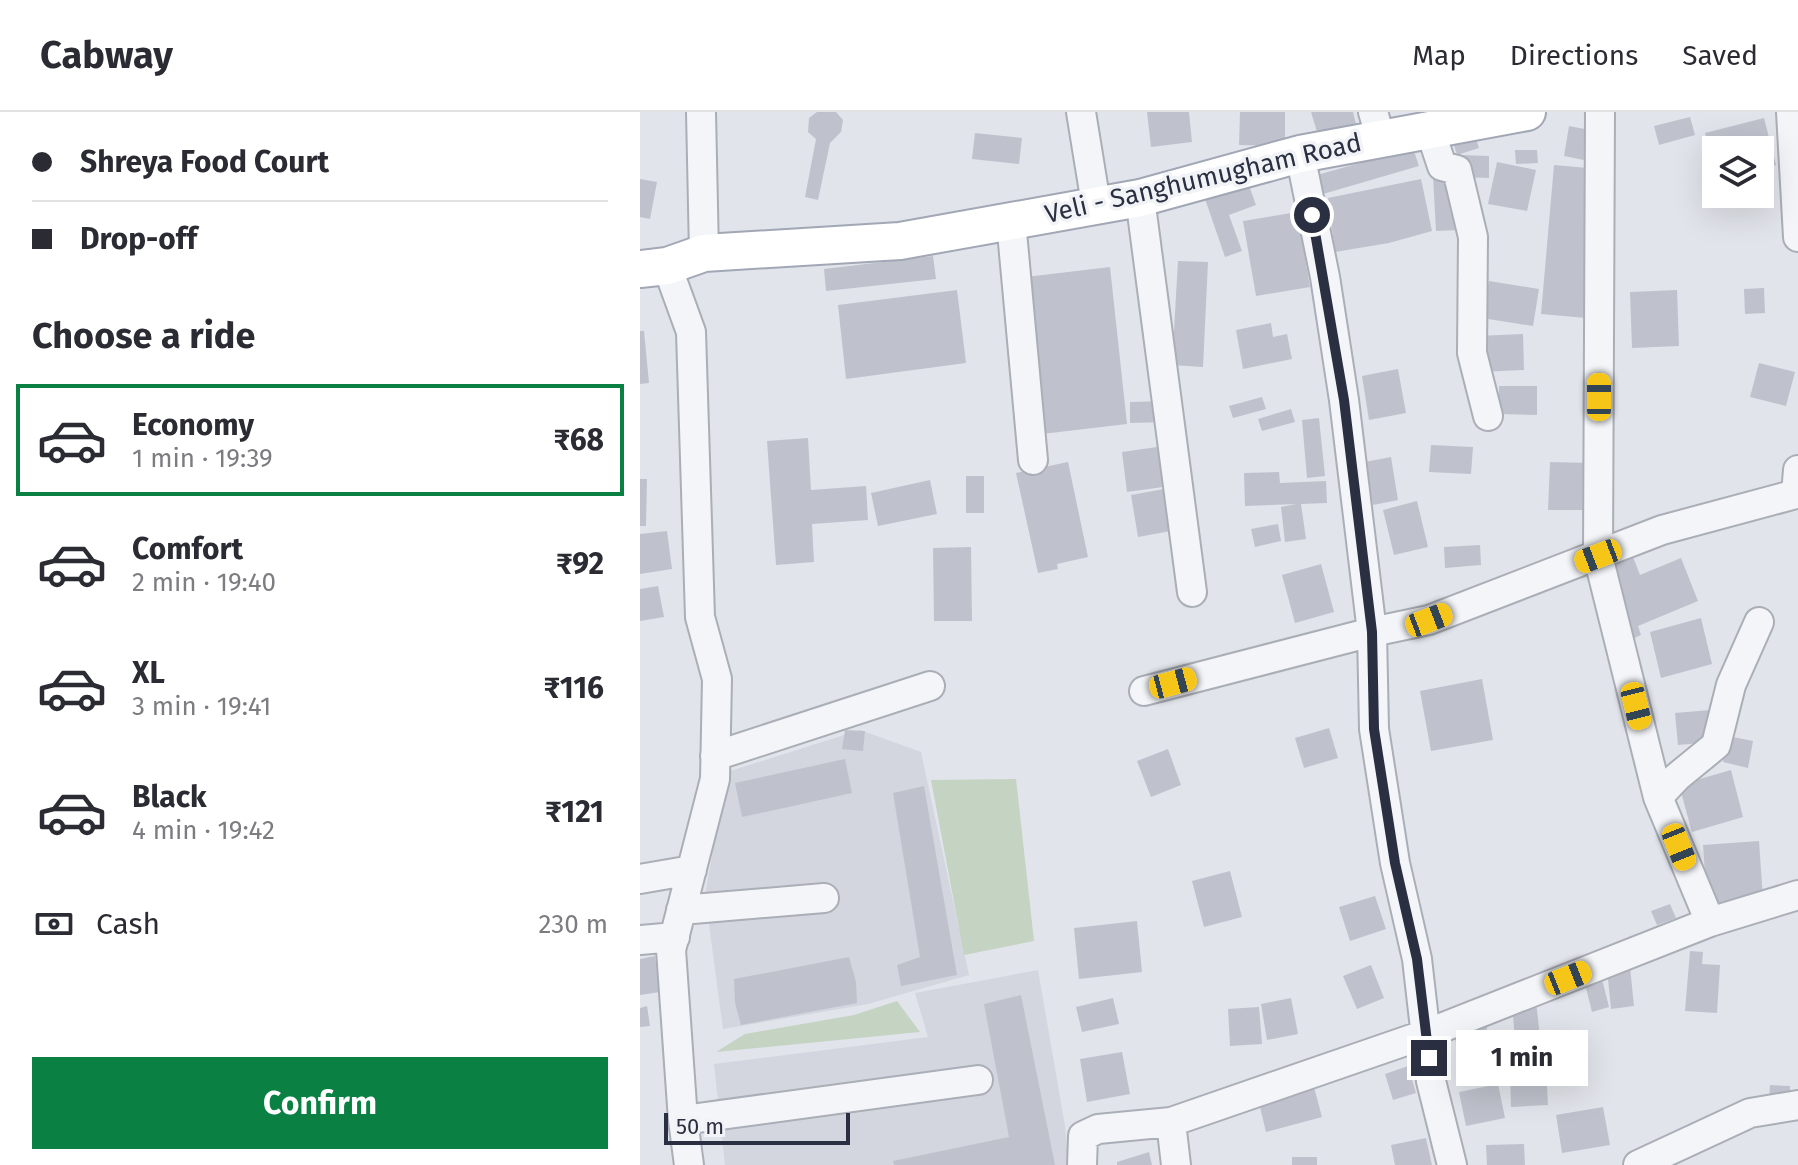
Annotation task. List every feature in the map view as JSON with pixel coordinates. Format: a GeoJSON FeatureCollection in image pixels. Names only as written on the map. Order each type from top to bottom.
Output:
{"type":"FeatureCollection","features":[{"type":"Feature","properties":{"kind":"main road","name":"Veli - Sanghumugham Road"},"geometry":{"type":"LineString","coordinates":[[654,267],[704,253],[900,241],[1140,198],[1300,154],[1377,126],[1430,130],[1520,113]]}},
{"type":"Feature","properties":{"kind":"street"},"geometry":{"type":"LineString","coordinates":[[701,112],[704,253]]}},
{"type":"Feature","properties":{"kind":"street"},"geometry":{"type":"LineString","coordinates":[[1081,112],[1096,204]]}},
{"type":"Feature","properties":{"kind":"street"},"geometry":{"type":"LineString","coordinates":[[1600,112],[1598,556],[1658,797],[1710,922]]}},
{"type":"Feature","properties":{"kind":"street"},"geometry":{"type":"LineString","coordinates":[[1791,112],[1798,237]]}},
{"type":"Feature","properties":{"kind":"street"},"geometry":{"type":"LineString","coordinates":[[1430,130],[1442,166],[1457,170],[1473,237],[1472,353],[1488,416]]}},
{"type":"Feature","properties":{"kind":"street"},"geometry":{"type":"LineString","coordinates":[[1300,154],[1325,277],[1344,400],[1372,632],[1374,729],[1395,863],[1417,959],[1431,1081],[1452,1165]]}},
{"type":"Feature","properties":{"kind":"street"},"geometry":{"type":"LineString","coordinates":[[1140,198],[1192,592]]}},
{"type":"Feature","properties":{"kind":"street"},"geometry":{"type":"LineString","coordinates":[[1011,221],[1033,460]]}},
{"type":"Feature","properties":{"kind":"street"},"geometry":{"type":"LineString","coordinates":[[654,267],[691,332],[700,617],[717,679],[715,779],[671,950],[689,1165]]}},
{"type":"Feature","properties":{"kind":"street"},"geometry":{"type":"LineString","coordinates":[[1144,691],[1429,620],[1662,530],[1796,494],[1798,470]]}},
{"type":"Feature","properties":{"kind":"street"},"geometry":{"type":"LineString","coordinates":[[1658,797],[1716,745],[1731,685],[1759,622]]}},
{"type":"Feature","properties":{"kind":"street"},"geometry":{"type":"LineString","coordinates":[[715,756],[930,686]]}},
{"type":"Feature","properties":{"kind":"street"},"geometry":{"type":"LineString","coordinates":[[640,879],[692,870]]}},
{"type":"Feature","properties":{"kind":"street"},"geometry":{"type":"LineString","coordinates":[[1082,1165],[1083,1136],[1098,1129],[1171,1122],[1426,1034],[1710,922],[1798,895]]}},
{"type":"Feature","properties":{"kind":"street"},"geometry":{"type":"LineString","coordinates":[[640,940],[678,923],[824,898]]}},
{"type":"Feature","properties":{"kind":"street"},"geometry":{"type":"LineString","coordinates":[[683,1120],[978,1080]]}},
{"type":"Feature","properties":{"kind":"street"},"geometry":{"type":"LineString","coordinates":[[1644,1164],[1750,1113],[1798,1105]]}},
{"type":"Feature","properties":{"kind":"street"},"geometry":{"type":"LineString","coordinates":[[1171,1122],[1176,1165]]}},
{"type":"Feature","properties":{"kind":"shaded area"},"geometry":{"type":"Polygon","coordinates":[[[860,730],[921,752],[969,975],[868,1004],[723,1029],[705,895],[727,772],[860,730]]]}},
{"type":"Feature","properties":{"kind":"shaded area"},"geometry":{"type":"Polygon","coordinates":[[[1038,970],[1065,1126],[1068,1165],[725,1165],[714,1064],[928,1037],[915,993],[1038,970]]]}},
{"type":"Feature","properties":{"kind":"green space"},"geometry":{"type":"Polygon","coordinates":[[[1016,779],[1034,941],[964,955],[931,780],[1016,779]]]}},
{"type":"Feature","properties":{"kind":"green space"},"geometry":{"type":"Polygon","coordinates":[[[897,1001],[920,1032],[716,1052],[745,1034],[854,1015],[897,1001]]]}},
{"type":"Feature","properties":{"kind":"building"},"geometry":{"type":"Polygon","coordinates":[[[817,112],[836,112],[843,120],[841,132],[830,143],[818,200],[805,197],[816,139],[808,132],[809,118],[817,112]]]}},
{"type":"Feature","properties":{"kind":"building"},"geometry":{"type":"Polygon","coordinates":[[[1147,112],[1189,112],[1192,142],[1151,147],[1147,112]]]}},
{"type":"Feature","properties":{"kind":"building"},"geometry":{"type":"Polygon","coordinates":[[[1240,112],[1285,112],[1285,146],[1239,145],[1240,112]]]}},
{"type":"Feature","properties":{"kind":"building"},"geometry":{"type":"Polygon","coordinates":[[[1311,112],[1353,112],[1356,124],[1318,135],[1311,112]]]}},
{"type":"Feature","properties":{"kind":"building"},"geometry":{"type":"Polygon","coordinates":[[[1690,117],[1695,135],[1659,145],[1654,126],[1690,117]]]}},
{"type":"Feature","properties":{"kind":"building"},"geometry":{"type":"Polygon","coordinates":[[[1764,118],[1769,136],[1706,136],[1705,133],[1764,118]]]}},
{"type":"Feature","properties":{"kind":"building"},"geometry":{"type":"Polygon","coordinates":[[[1569,126],[1595,131],[1589,161],[1564,156],[1569,126]]]}},
{"type":"Feature","properties":{"kind":"building"},"geometry":{"type":"Polygon","coordinates":[[[975,133],[1022,138],[1019,164],[972,159],[975,133]]]}},
{"type":"Feature","properties":{"kind":"building"},"geometry":{"type":"Polygon","coordinates":[[[1475,136],[1479,148],[1457,155],[1453,142],[1475,136]]]}},
{"type":"Feature","properties":{"kind":"building"},"geometry":{"type":"Polygon","coordinates":[[[1413,148],[1419,166],[1323,194],[1317,175],[1413,148]]]}},
{"type":"Feature","properties":{"kind":"building"},"geometry":{"type":"Polygon","coordinates":[[[1515,150],[1537,150],[1538,163],[1516,164],[1515,150]]]}},
{"type":"Feature","properties":{"kind":"building"},"geometry":{"type":"Polygon","coordinates":[[[1461,155],[1489,156],[1489,178],[1460,177],[1461,155]]]}},
{"type":"Feature","properties":{"kind":"building"},"geometry":{"type":"Polygon","coordinates":[[[1497,162],[1536,170],[1527,211],[1488,204],[1497,162]]]}},
{"type":"Feature","properties":{"kind":"building"},"geometry":{"type":"Polygon","coordinates":[[[1554,165],[1599,169],[1586,318],[1541,314],[1554,165]]]}},
{"type":"Feature","properties":{"kind":"building"},"geometry":{"type":"Polygon","coordinates":[[[1458,175],[1460,230],[1436,231],[1433,176],[1458,175]]]}},
{"type":"Feature","properties":{"kind":"building"},"geometry":{"type":"Polygon","coordinates":[[[1246,177],[1256,205],[1229,215],[1242,251],[1225,257],[1203,193],[1246,177]]]}},
{"type":"Feature","properties":{"kind":"building"},"geometry":{"type":"Polygon","coordinates":[[[640,179],[657,182],[650,219],[640,217],[640,179]]]}},
{"type":"Feature","properties":{"kind":"building"},"geometry":{"type":"Polygon","coordinates":[[[1421,179],[1432,231],[1389,243],[1335,252],[1328,198],[1421,179]]]}},
{"type":"Feature","properties":{"kind":"building"},"geometry":{"type":"Polygon","coordinates":[[[1297,212],[1310,287],[1256,296],[1243,221],[1297,212]]]}},
{"type":"Feature","properties":{"kind":"building"},"geometry":{"type":"Polygon","coordinates":[[[933,256],[936,279],[826,291],[824,269],[933,256]]]}},
{"type":"Feature","properties":{"kind":"building"},"geometry":{"type":"Polygon","coordinates":[[[1178,261],[1208,262],[1203,367],[1172,365],[1178,261]]]}},
{"type":"Feature","properties":{"kind":"building"},"geometry":{"type":"Polygon","coordinates":[[[1110,267],[1127,424],[1042,434],[1026,277],[1110,267]]]}},
{"type":"Feature","properties":{"kind":"building"},"geometry":{"type":"Polygon","coordinates":[[[1489,281],[1539,289],[1533,326],[1482,318],[1489,281]]]}},
{"type":"Feature","properties":{"kind":"building"},"geometry":{"type":"Polygon","coordinates":[[[1764,288],[1765,313],[1745,314],[1744,289],[1764,288]]]}},
{"type":"Feature","properties":{"kind":"building"},"geometry":{"type":"Polygon","coordinates":[[[957,290],[966,363],[846,379],[838,305],[957,290]]]}},
{"type":"Feature","properties":{"kind":"building"},"geometry":{"type":"Polygon","coordinates":[[[1677,290],[1679,346],[1632,348],[1630,292],[1677,290]]]}},
{"type":"Feature","properties":{"kind":"building"},"geometry":{"type":"Polygon","coordinates":[[[1271,323],[1273,337],[1287,334],[1292,359],[1243,369],[1236,330],[1271,323]]]}},
{"type":"Feature","properties":{"kind":"building"},"geometry":{"type":"Polygon","coordinates":[[[640,331],[644,331],[649,383],[640,384],[640,331]]]}},
{"type":"Feature","properties":{"kind":"building"},"geometry":{"type":"Polygon","coordinates":[[[1523,334],[1524,370],[1478,372],[1477,336],[1523,334]]]}},
{"type":"Feature","properties":{"kind":"building"},"geometry":{"type":"Polygon","coordinates":[[[1759,363],[1795,372],[1786,406],[1750,397],[1759,363]]]}},
{"type":"Feature","properties":{"kind":"building"},"geometry":{"type":"Polygon","coordinates":[[[1398,369],[1406,413],[1369,420],[1362,376],[1398,369]]]}},
{"type":"Feature","properties":{"kind":"building"},"geometry":{"type":"Polygon","coordinates":[[[1499,386],[1537,386],[1537,415],[1499,414],[1499,386]]]}},
{"type":"Feature","properties":{"kind":"building"},"geometry":{"type":"Polygon","coordinates":[[[1262,397],[1266,409],[1233,418],[1229,406],[1262,397]]]}},
{"type":"Feature","properties":{"kind":"building"},"geometry":{"type":"Polygon","coordinates":[[[1167,401],[1167,422],[1130,423],[1130,402],[1167,401]]]}},
{"type":"Feature","properties":{"kind":"building"},"geometry":{"type":"Polygon","coordinates":[[[1291,409],[1295,422],[1262,431],[1258,419],[1291,409]]]}},
{"type":"Feature","properties":{"kind":"building"},"geometry":{"type":"Polygon","coordinates":[[[1319,418],[1325,476],[1307,478],[1302,420],[1319,418]]]}},
{"type":"Feature","properties":{"kind":"building"},"geometry":{"type":"Polygon","coordinates":[[[808,438],[811,490],[866,486],[868,520],[812,524],[814,562],[776,565],[767,441],[808,438]]]}},
{"type":"Feature","properties":{"kind":"building"},"geometry":{"type":"Polygon","coordinates":[[[1431,445],[1473,447],[1471,474],[1429,472],[1431,445]]]}},
{"type":"Feature","properties":{"kind":"building"},"geometry":{"type":"Polygon","coordinates":[[[1157,447],[1163,487],[1127,492],[1122,452],[1157,447]]]}},
{"type":"Feature","properties":{"kind":"building"},"geometry":{"type":"Polygon","coordinates":[[[1391,457],[1398,500],[1373,505],[1365,462],[1391,457]]]}},
{"type":"Feature","properties":{"kind":"building"},"geometry":{"type":"Polygon","coordinates":[[[1068,462],[1088,557],[1057,564],[1058,569],[1038,573],[1016,473],[1068,462]]]}},
{"type":"Feature","properties":{"kind":"building"},"geometry":{"type":"Polygon","coordinates":[[[1550,462],[1591,463],[1590,510],[1548,510],[1550,462]]]}},
{"type":"Feature","properties":{"kind":"building"},"geometry":{"type":"Polygon","coordinates":[[[1279,472],[1280,483],[1326,481],[1327,503],[1301,504],[1306,539],[1285,542],[1281,507],[1296,504],[1245,506],[1244,473],[1279,472]]]}},
{"type":"Feature","properties":{"kind":"building"},"geometry":{"type":"Polygon","coordinates":[[[966,476],[984,476],[984,513],[966,513],[966,476]]]}},
{"type":"Feature","properties":{"kind":"building"},"geometry":{"type":"Polygon","coordinates":[[[640,479],[647,479],[646,526],[640,526],[640,479]]]}},
{"type":"Feature","properties":{"kind":"building"},"geometry":{"type":"Polygon","coordinates":[[[930,480],[937,514],[878,526],[871,493],[930,480]]]}},
{"type":"Feature","properties":{"kind":"building"},"geometry":{"type":"Polygon","coordinates":[[[1164,489],[1171,531],[1138,537],[1131,495],[1164,489]]]}},
{"type":"Feature","properties":{"kind":"building"},"geometry":{"type":"Polygon","coordinates":[[[1417,501],[1428,547],[1394,555],[1383,510],[1417,501]]]}},
{"type":"Feature","properties":{"kind":"building"},"geometry":{"type":"Polygon","coordinates":[[[1278,524],[1281,541],[1255,547],[1251,529],[1278,524]]]}},
{"type":"Feature","properties":{"kind":"building"},"geometry":{"type":"Polygon","coordinates":[[[667,531],[672,569],[640,574],[640,534],[667,531]]]}},
{"type":"Feature","properties":{"kind":"building"},"geometry":{"type":"Polygon","coordinates":[[[1480,545],[1481,565],[1445,568],[1444,547],[1480,545]]]}},
{"type":"Feature","properties":{"kind":"building"},"geometry":{"type":"Polygon","coordinates":[[[971,547],[972,621],[934,621],[933,548],[971,547]]]}},
{"type":"Feature","properties":{"kind":"building"},"geometry":{"type":"Polygon","coordinates":[[[1633,557],[1640,575],[1681,558],[1698,601],[1638,626],[1641,635],[1632,639],[1604,568],[1633,557]]]}},
{"type":"Feature","properties":{"kind":"building"},"geometry":{"type":"Polygon","coordinates":[[[1321,564],[1334,612],[1295,623],[1282,575],[1321,564]]]}},
{"type":"Feature","properties":{"kind":"building"},"geometry":{"type":"Polygon","coordinates":[[[658,586],[664,617],[640,621],[640,589],[658,586]]]}},
{"type":"Feature","properties":{"kind":"building"},"geometry":{"type":"Polygon","coordinates":[[[1701,618],[1712,664],[1661,678],[1650,632],[1701,618]]]}},
{"type":"Feature","properties":{"kind":"building"},"geometry":{"type":"Polygon","coordinates":[[[1482,679],[1493,740],[1431,751],[1420,691],[1482,679]]]}},
{"type":"Feature","properties":{"kind":"building"},"geometry":{"type":"Polygon","coordinates":[[[1710,710],[1713,742],[1678,745],[1675,713],[1710,710]]]}},
{"type":"Feature","properties":{"kind":"building"},"geometry":{"type":"Polygon","coordinates":[[[1329,728],[1338,758],[1304,768],[1295,738],[1329,728]]]}},
{"type":"Feature","properties":{"kind":"building"},"geometry":{"type":"Polygon","coordinates":[[[845,730],[865,731],[863,751],[842,749],[845,730]]]}},
{"type":"Feature","properties":{"kind":"building"},"geometry":{"type":"Polygon","coordinates":[[[1728,736],[1753,741],[1748,768],[1723,762],[1728,736]]]}},
{"type":"Feature","properties":{"kind":"building"},"geometry":{"type":"Polygon","coordinates":[[[1168,749],[1181,785],[1151,797],[1137,761],[1168,749]]]}},
{"type":"Feature","properties":{"kind":"building"},"geometry":{"type":"Polygon","coordinates":[[[845,759],[852,793],[742,817],[735,783],[845,759]]]}},
{"type":"Feature","properties":{"kind":"building"},"geometry":{"type":"Polygon","coordinates":[[[1731,770],[1743,817],[1692,832],[1679,785],[1731,770]]]}},
{"type":"Feature","properties":{"kind":"building"},"geometry":{"type":"Polygon","coordinates":[[[924,786],[957,975],[901,986],[897,965],[920,957],[893,793],[924,786]]]}},
{"type":"Feature","properties":{"kind":"building"},"geometry":{"type":"Polygon","coordinates":[[[1759,841],[1763,899],[1707,903],[1703,845],[1759,841]]]}},
{"type":"Feature","properties":{"kind":"building"},"geometry":{"type":"Polygon","coordinates":[[[1230,871],[1242,917],[1204,927],[1192,881],[1230,871]]]}},
{"type":"Feature","properties":{"kind":"building"},"geometry":{"type":"Polygon","coordinates":[[[1375,896],[1386,929],[1350,941],[1339,907],[1375,896]]]}},
{"type":"Feature","properties":{"kind":"building"},"geometry":{"type":"Polygon","coordinates":[[[1670,904],[1676,918],[1657,925],[1651,911],[1670,904]]]}},
{"type":"Feature","properties":{"kind":"building"},"geometry":{"type":"Polygon","coordinates":[[[1137,921],[1142,972],[1079,979],[1074,928],[1137,921]]]}},
{"type":"Feature","properties":{"kind":"building"},"geometry":{"type":"Polygon","coordinates":[[[1690,951],[1703,952],[1702,964],[1720,965],[1717,1013],[1685,1011],[1690,951]]]}},
{"type":"Feature","properties":{"kind":"building"},"geometry":{"type":"Polygon","coordinates":[[[655,956],[660,992],[640,995],[640,959],[655,956]]]}},
{"type":"Feature","properties":{"kind":"building"},"geometry":{"type":"Polygon","coordinates":[[[849,957],[856,982],[857,1003],[741,1025],[735,1003],[734,979],[849,957]]]}},
{"type":"Feature","properties":{"kind":"building"},"geometry":{"type":"Polygon","coordinates":[[[1371,965],[1384,998],[1357,1009],[1343,976],[1371,965]]]}},
{"type":"Feature","properties":{"kind":"building"},"geometry":{"type":"Polygon","coordinates":[[[1630,967],[1634,1006],[1611,1009],[1607,969],[1630,967]]]}},
{"type":"Feature","properties":{"kind":"building"},"geometry":{"type":"Polygon","coordinates":[[[1602,979],[1609,1007],[1592,1012],[1585,984],[1602,979]]]}},
{"type":"Feature","properties":{"kind":"building"},"geometry":{"type":"Polygon","coordinates":[[[1021,995],[1055,1165],[894,1165],[893,1161],[1009,1137],[984,1004],[1021,995]]]}},
{"type":"Feature","properties":{"kind":"building"},"geometry":{"type":"Polygon","coordinates":[[[1113,998],[1119,1024],[1082,1032],[1076,1007],[1113,998]]]}},
{"type":"Feature","properties":{"kind":"building"},"geometry":{"type":"Polygon","coordinates":[[[1291,998],[1298,1034],[1267,1040],[1261,1004],[1291,998]]]}},
{"type":"Feature","properties":{"kind":"building"},"geometry":{"type":"Polygon","coordinates":[[[1536,1001],[1540,1037],[1515,1040],[1512,1003],[1536,1001]]]}},
{"type":"Feature","properties":{"kind":"building"},"geometry":{"type":"Polygon","coordinates":[[[647,1006],[650,1026],[640,1027],[640,1008],[647,1006]]]}},
{"type":"Feature","properties":{"kind":"building"},"geometry":{"type":"Polygon","coordinates":[[[1259,1007],[1262,1044],[1230,1046],[1228,1009],[1259,1007]]]}},
{"type":"Feature","properties":{"kind":"building"},"geometry":{"type":"Polygon","coordinates":[[[1487,1027],[1487,1047],[1456,1048],[1455,1028],[1487,1027]]]}},
{"type":"Feature","properties":{"kind":"building"},"geometry":{"type":"Polygon","coordinates":[[[1122,1052],[1130,1094],[1087,1102],[1080,1059],[1122,1052]]]}},
{"type":"Feature","properties":{"kind":"building"},"geometry":{"type":"Polygon","coordinates":[[[1408,1066],[1416,1093],[1393,1100],[1385,1074],[1408,1066]]]}},
{"type":"Feature","properties":{"kind":"building"},"geometry":{"type":"Polygon","coordinates":[[[1546,1068],[1548,1105],[1511,1107],[1510,1071],[1546,1068]]]}},
{"type":"Feature","properties":{"kind":"building"},"geometry":{"type":"Polygon","coordinates":[[[1498,1084],[1505,1118],[1466,1126],[1459,1092],[1498,1084]]]}},
{"type":"Feature","properties":{"kind":"building"},"geometry":{"type":"Polygon","coordinates":[[[1770,1085],[1790,1086],[1790,1103],[1769,1102],[1770,1085]]]}},
{"type":"Feature","properties":{"kind":"building"},"geometry":{"type":"Polygon","coordinates":[[[1314,1087],[1322,1117],[1266,1132],[1259,1103],[1314,1087]]]}},
{"type":"Feature","properties":{"kind":"building"},"geometry":{"type":"Polygon","coordinates":[[[1603,1107],[1610,1145],[1562,1153],[1556,1115],[1603,1107]]]}},
{"type":"Feature","properties":{"kind":"building"},"geometry":{"type":"Polygon","coordinates":[[[1426,1138],[1432,1165],[1395,1165],[1391,1145],[1426,1138]]]}},
{"type":"Feature","properties":{"kind":"building"},"geometry":{"type":"Polygon","coordinates":[[[1524,1144],[1525,1165],[1487,1165],[1486,1145],[1524,1144]]]}},
{"type":"Feature","properties":{"kind":"building"},"geometry":{"type":"Polygon","coordinates":[[[1149,1152],[1152,1165],[1117,1165],[1117,1162],[1149,1152]]]}},
{"type":"Feature","properties":{"kind":"building"},"geometry":{"type":"Polygon","coordinates":[[[1292,1157],[1317,1157],[1317,1165],[1292,1165],[1292,1157]]]}},
{"type":"Feature","properties":{"kind":"route"},"geometry":{"type":"LineString","coordinates":[[1312,215],[1344,400],[1372,632],[1374,729],[1395,863],[1417,959],[1429,1058]]}}]}
